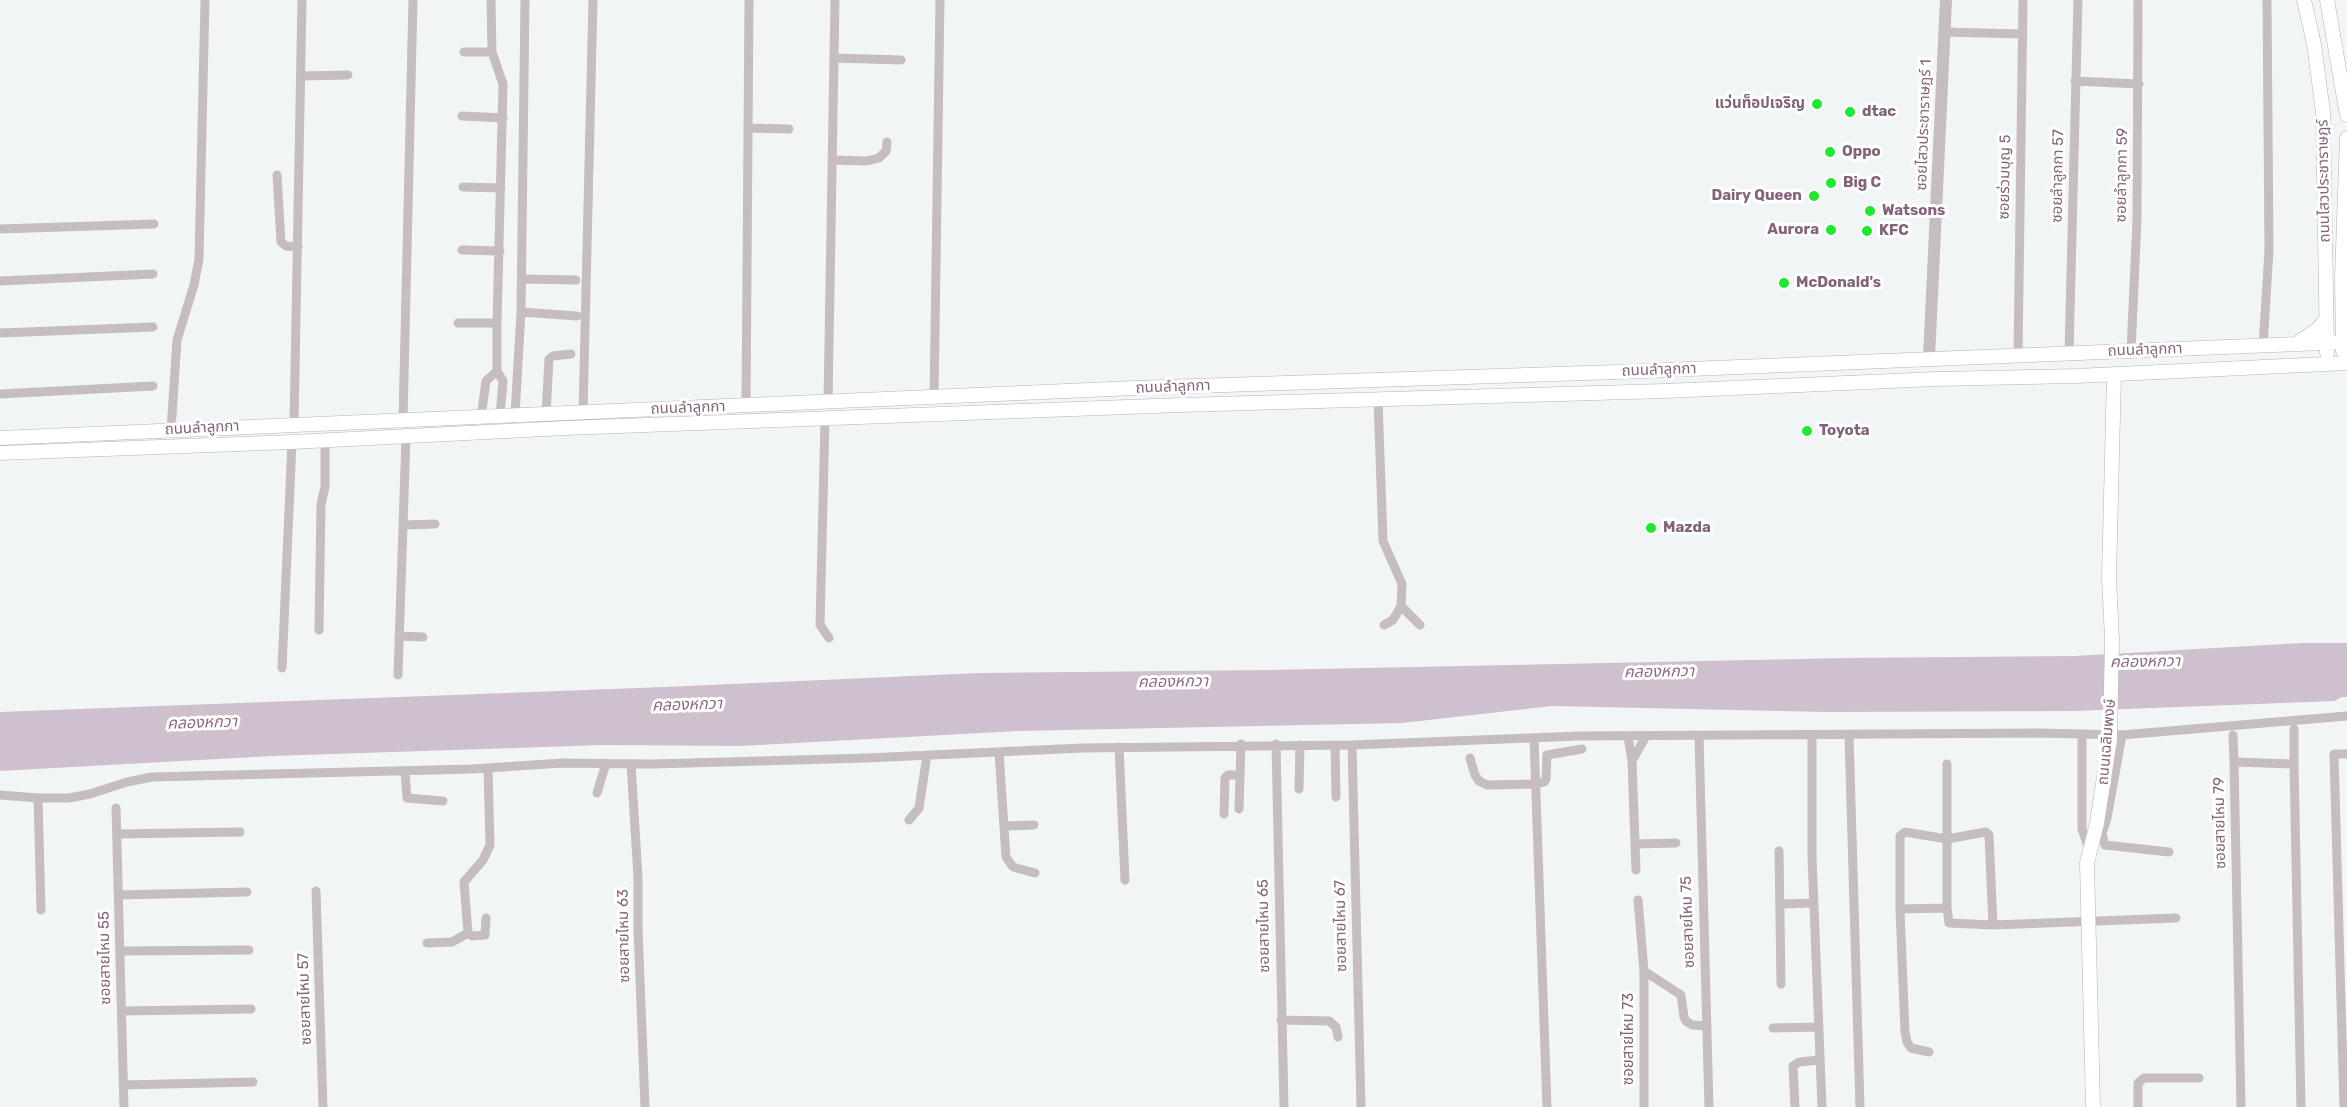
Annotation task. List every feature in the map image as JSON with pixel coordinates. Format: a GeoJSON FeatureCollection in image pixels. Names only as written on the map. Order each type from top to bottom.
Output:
{"type":"FeatureCollection","features":[{"type":"Feature","properties":{"kind":"main road","name":"ถนนไสวประชาราษฎร์"},"geometry":{"type":"LineString","coordinates":[[2304,0],[2314,44],[2323,112],[2328,364]]}},
{"type":"Feature","properties":{"kind":"main road","name":"ถนนไสวประชาราษฎร์"},"geometry":{"type":"LineString","coordinates":[[2327,0],[2347,115]]}},
{"type":"Feature","properties":{"kind":"main road","name":"ถนนไสวประชาราษฎร์"},"geometry":{"type":"LineString","coordinates":[[2345,363],[2347,138]]}},
{"type":"Feature","properties":{"kind":"main road"},"geometry":{"type":"LineString","coordinates":[[2295,344],[2318,329],[2326,319]]}},
{"type":"Feature","properties":{"kind":"main road","name":"ถนนลำลูกกา"},"geometry":{"type":"LineString","coordinates":[[0,438],[1134,388],[2345,343]]}},
{"type":"Feature","properties":{"kind":"main road","name":"ถนนลำลูกกา"},"geometry":{"type":"LineString","coordinates":[[0,453],[325,441],[565,428],[1180,405],[1665,392],[1936,379],[2114,375],[2345,363]]}},
{"type":"Feature","properties":{"kind":"main road","name":"ถนนเฉลิมพงษ์"},"geometry":{"type":"LineString","coordinates":[[2093,1107],[2088,857],[2116,737],[2109,578],[2114,375]]}},
{"type":"Feature","properties":{"kind":"street"},"geometry":{"type":"LineString","coordinates":[[171,430],[177,340],[194,285],[199,259],[205,0]]}},
{"type":"Feature","properties":{"kind":"street"},"geometry":{"type":"LineString","coordinates":[[294,424],[302,0]]}},
{"type":"Feature","properties":{"kind":"street"},"geometry":{"type":"LineString","coordinates":[[403,419],[413,0]]}},
{"type":"Feature","properties":{"kind":"street"},"geometry":{"type":"LineString","coordinates":[[491,0],[492,52],[503,84],[497,324],[497,371],[503,381],[500,416]]}},
{"type":"Feature","properties":{"kind":"street"},"geometry":{"type":"LineString","coordinates":[[515,415],[522,279],[525,0]]}},
{"type":"Feature","properties":{"kind":"street"},"geometry":{"type":"LineString","coordinates":[[583,412],[593,0]]}},
{"type":"Feature","properties":{"kind":"street"},"geometry":{"type":"LineString","coordinates":[[746,406],[749,0]]}},
{"type":"Feature","properties":{"kind":"street"},"geometry":{"type":"LineString","coordinates":[[828,402],[836,0]]}},
{"type":"Feature","properties":{"kind":"street"},"geometry":{"type":"LineString","coordinates":[[934,398],[940,0]]}},
{"type":"Feature","properties":{"kind":"street","name":"ซอยไสวประชาราษฎร์ 1"},"geometry":{"type":"LineString","coordinates":[[1929,358],[1946,0]]}},
{"type":"Feature","properties":{"kind":"street","name":"ซอยร่วมบุญ 5"},"geometry":{"type":"LineString","coordinates":[[2018,355],[2023,0]]}},
{"type":"Feature","properties":{"kind":"street","name":"ซอยลำลูกกา 57"},"geometry":{"type":"LineString","coordinates":[[2069,353],[2078,0]]}},
{"type":"Feature","properties":{"kind":"street","name":"ซอยลำลูกกา 59"},"geometry":{"type":"LineString","coordinates":[[2131,351],[2137,220],[2138,0]]}},
{"type":"Feature","properties":{"kind":"street"},"geometry":{"type":"LineString","coordinates":[[2263,346],[2269,250],[2267,0]]}},
{"type":"Feature","properties":{"kind":"street"},"geometry":{"type":"LineString","coordinates":[[1943,32],[2023,34]]}},
{"type":"Feature","properties":{"kind":"street"},"geometry":{"type":"LineString","coordinates":[[464,52],[492,52]]}},
{"type":"Feature","properties":{"kind":"street"},"geometry":{"type":"LineString","coordinates":[[834,58],[901,60]]}},
{"type":"Feature","properties":{"kind":"street"},"geometry":{"type":"LineString","coordinates":[[301,76],[348,75]]}},
{"type":"Feature","properties":{"kind":"street"},"geometry":{"type":"LineString","coordinates":[[2075,81],[2139,84]]}},
{"type":"Feature","properties":{"kind":"street"},"geometry":{"type":"LineString","coordinates":[[462,116],[503,118]]}},
{"type":"Feature","properties":{"kind":"street"},"geometry":{"type":"LineString","coordinates":[[748,128],[789,129]]}},
{"type":"Feature","properties":{"kind":"street"},"geometry":{"type":"LineString","coordinates":[[832,160],[867,161],[879,158],[886,151],[887,142]]}},
{"type":"Feature","properties":{"kind":"street"},"geometry":{"type":"LineString","coordinates":[[277,175],[281,242],[286,246],[298,247]]}},
{"type":"Feature","properties":{"kind":"street"},"geometry":{"type":"LineString","coordinates":[[463,187],[501,188]]}},
{"type":"Feature","properties":{"kind":"street"},"geometry":{"type":"LineString","coordinates":[[0,229],[153,224]]}},
{"type":"Feature","properties":{"kind":"street"},"geometry":{"type":"LineString","coordinates":[[462,250],[500,251]]}},
{"type":"Feature","properties":{"kind":"street"},"geometry":{"type":"LineString","coordinates":[[0,280],[153,274]]}},
{"type":"Feature","properties":{"kind":"street"},"geometry":{"type":"LineString","coordinates":[[522,279],[576,280]]}},
{"type":"Feature","properties":{"kind":"street"},"geometry":{"type":"LineString","coordinates":[[521,312],[577,316]]}},
{"type":"Feature","properties":{"kind":"street"},"geometry":{"type":"LineString","coordinates":[[459,323],[497,324]]}},
{"type":"Feature","properties":{"kind":"street"},"geometry":{"type":"LineString","coordinates":[[0,333],[153,327]]}},
{"type":"Feature","properties":{"kind":"street"},"geometry":{"type":"LineString","coordinates":[[546,414],[549,359],[553,356],[572,354]]}},
{"type":"Feature","properties":{"kind":"street"},"geometry":{"type":"LineString","coordinates":[[481,417],[486,381],[497,371]]}},
{"type":"Feature","properties":{"kind":"street"},"geometry":{"type":"LineString","coordinates":[[0,394],[153,386]]}},
{"type":"Feature","properties":{"kind":"street"},"geometry":{"type":"LineString","coordinates":[[1378,400],[1383,541],[1401,584],[1401,606],[1393,620],[1384,625]]}},
{"type":"Feature","properties":{"kind":"street"},"geometry":{"type":"LineString","coordinates":[[825,420],[820,625],[822,632],[829,638]]}},
{"type":"Feature","properties":{"kind":"street"},"geometry":{"type":"LineString","coordinates":[[398,675],[406,437]]}},
{"type":"Feature","properties":{"kind":"street"},"geometry":{"type":"LineString","coordinates":[[319,630],[321,504],[325,487],[325,441]]}},
{"type":"Feature","properties":{"kind":"street"},"geometry":{"type":"LineString","coordinates":[[282,668],[292,442]]}},
{"type":"Feature","properties":{"kind":"street"},"geometry":{"type":"LineString","coordinates":[[404,525],[435,524]]}},
{"type":"Feature","properties":{"kind":"street"},"geometry":{"type":"LineString","coordinates":[[1401,606],[1420,625]]}},
{"type":"Feature","properties":{"kind":"street"},"geometry":{"type":"LineString","coordinates":[[399,636],[423,637]]}},
{"type":"Feature","properties":{"kind":"street"},"geometry":{"type":"LineString","coordinates":[[0,795],[69,798],[152,777],[405,771],[562,763],[631,764],[927,755],[1119,747],[1241,744],[1352,745],[1646,736],[2039,733],[2116,737],[2347,716]]}},
{"type":"Feature","properties":{"kind":"street"},"geometry":{"type":"LineString","coordinates":[[2294,729],[2301,1107]]}},
{"type":"Feature","properties":{"kind":"street"},"geometry":{"type":"LineString","coordinates":[[1812,735],[1814,903],[1822,1107]]}},
{"type":"Feature","properties":{"kind":"street"},"geometry":{"type":"LineString","coordinates":[[1849,735],[1860,1107]]}},
{"type":"Feature","properties":{"kind":"street"},"geometry":{"type":"LineString","coordinates":[[2082,735],[2082,829],[2088,857],[2096,855],[2107,819],[2116,737]]}},
{"type":"Feature","properties":{"kind":"street"},"geometry":{"type":"LineString","coordinates":[[2233,735],[2234,762]]}},
{"type":"Feature","properties":{"kind":"street"},"geometry":{"type":"LineString","coordinates":[[1632,761],[1646,736]]}},
{"type":"Feature","properties":{"kind":"street","name":"ซอยสายไหม 75"},"geometry":{"type":"LineString","coordinates":[[1699,736],[1709,1107]]}},
{"type":"Feature","properties":{"kind":"street"},"geometry":{"type":"LineString","coordinates":[[1628,737],[1632,761],[1636,870]]}},
{"type":"Feature","properties":{"kind":"street"},"geometry":{"type":"LineString","coordinates":[[1534,738],[1546,1107]]}},
{"type":"Feature","properties":{"kind":"street"},"geometry":{"type":"LineString","coordinates":[[1239,809],[1241,744]]}},
{"type":"Feature","properties":{"kind":"street","name":"ซอยสายไหม 65"},"geometry":{"type":"LineString","coordinates":[[1276,744],[1284,1107]]}},
{"type":"Feature","properties":{"kind":"street"},"geometry":{"type":"LineString","coordinates":[[1299,789],[1300,745]]}},
{"type":"Feature","properties":{"kind":"street"},"geometry":{"type":"LineString","coordinates":[[1335,745],[1336,797]]}},
{"type":"Feature","properties":{"kind":"street","name":"ซอยสายไหม 67"},"geometry":{"type":"LineString","coordinates":[[1352,745],[1361,1107]]}},
{"type":"Feature","properties":{"kind":"street"},"geometry":{"type":"LineString","coordinates":[[1119,747],[1125,880]]}},
{"type":"Feature","properties":{"kind":"street"},"geometry":{"type":"LineString","coordinates":[[1470,758],[1475,775],[1487,785],[1536,784],[1546,779],[1547,755],[1582,749]]}},
{"type":"Feature","properties":{"kind":"street"},"geometry":{"type":"LineString","coordinates":[[999,752],[1007,861],[1019,870],[1035,873]]}},
{"type":"Feature","properties":{"kind":"street"},"geometry":{"type":"LineString","coordinates":[[2344,1107],[2342,867],[2335,811],[2334,754],[2347,754]]}},
{"type":"Feature","properties":{"kind":"street"},"geometry":{"type":"LineString","coordinates":[[909,820],[919,808],[927,755]]}},
{"type":"Feature","properties":{"kind":"street","name":"ซอยสายไหม 79"},"geometry":{"type":"LineString","coordinates":[[2241,1107],[2234,762],[2294,764]]}},
{"type":"Feature","properties":{"kind":"street"},"geometry":{"type":"LineString","coordinates":[[597,793],[606,763]]}},
{"type":"Feature","properties":{"kind":"street","name":"ซอยสายไหม 63"},"geometry":{"type":"LineString","coordinates":[[631,764],[638,877],[645,1107]]}},
{"type":"Feature","properties":{"kind":"street"},"geometry":{"type":"LineString","coordinates":[[1947,764],[1947,908],[1949,922],[1993,926],[2175,918]]}},
{"type":"Feature","properties":{"kind":"street"},"geometry":{"type":"LineString","coordinates":[[468,933],[464,882],[483,860],[490,845],[488,768]]}},
{"type":"Feature","properties":{"kind":"street"},"geometry":{"type":"LineString","coordinates":[[405,771],[407,798],[443,801]]}},
{"type":"Feature","properties":{"kind":"street"},"geometry":{"type":"LineString","coordinates":[[1224,814],[1225,778],[1228,775],[1239,775]]}},
{"type":"Feature","properties":{"kind":"street"},"geometry":{"type":"LineString","coordinates":[[38,798],[41,910]]}},
{"type":"Feature","properties":{"kind":"street","name":"ซอยสายไหม 55"},"geometry":{"type":"LineString","coordinates":[[116,808],[124,1107]]}},
{"type":"Feature","properties":{"kind":"street"},"geometry":{"type":"LineString","coordinates":[[2335,811],[2347,811]]}},
{"type":"Feature","properties":{"kind":"street"},"geometry":{"type":"LineString","coordinates":[[1004,826],[1034,825]]}},
{"type":"Feature","properties":{"kind":"street"},"geometry":{"type":"LineString","coordinates":[[117,834],[240,832]]}},
{"type":"Feature","properties":{"kind":"street"},"geometry":{"type":"LineString","coordinates":[[1929,1052],[1911,1048],[1907,1042],[1900,909],[1900,836],[1905,832],[1947,839],[1986,832],[1989,835],[1993,926]]}},
{"type":"Feature","properties":{"kind":"street"},"geometry":{"type":"LineString","coordinates":[[2102,834],[2105,844],[2169,852]]}},
{"type":"Feature","properties":{"kind":"street"},"geometry":{"type":"LineString","coordinates":[[1635,844],[1676,843]]}},
{"type":"Feature","properties":{"kind":"street"},"geometry":{"type":"LineString","coordinates":[[1779,850],[1781,984]]}},
{"type":"Feature","properties":{"kind":"street","name":"ซอยสายไหม 57"},"geometry":{"type":"LineString","coordinates":[[316,891],[323,1107]]}},
{"type":"Feature","properties":{"kind":"street"},"geometry":{"type":"LineString","coordinates":[[119,895],[247,892]]}},
{"type":"Feature","properties":{"kind":"street","name":"ซอยสายไหม 73"},"geometry":{"type":"LineString","coordinates":[[1638,900],[1644,971],[1644,1107]]}},
{"type":"Feature","properties":{"kind":"street"},"geometry":{"type":"LineString","coordinates":[[1781,904],[1814,903]]}},
{"type":"Feature","properties":{"kind":"street"},"geometry":{"type":"LineString","coordinates":[[1900,909],[1947,908]]}},
{"type":"Feature","properties":{"kind":"street"},"geometry":{"type":"LineString","coordinates":[[468,933],[472,936],[485,935],[486,918]]}},
{"type":"Feature","properties":{"kind":"street"},"geometry":{"type":"LineString","coordinates":[[427,943],[452,942],[468,933]]}},
{"type":"Feature","properties":{"kind":"street"},"geometry":{"type":"LineString","coordinates":[[121,951],[249,950]]}},
{"type":"Feature","properties":{"kind":"street"},"geometry":{"type":"LineString","coordinates":[[1644,971],[1681,995],[1683,1017],[1686,1021],[1692,1025],[1707,1026]]}},
{"type":"Feature","properties":{"kind":"street"},"geometry":{"type":"LineString","coordinates":[[122,1011],[251,1009]]}},
{"type":"Feature","properties":{"kind":"street"},"geometry":{"type":"LineString","coordinates":[[1281,1020],[1329,1021],[1336,1027],[1338,1037]]}},
{"type":"Feature","properties":{"kind":"street"},"geometry":{"type":"LineString","coordinates":[[1773,1028],[1819,1027]]}},
{"type":"Feature","properties":{"kind":"street"},"geometry":{"type":"LineString","coordinates":[[1795,1107],[1794,1066],[1799,1062],[1820,1059]]}},
{"type":"Feature","properties":{"kind":"street"},"geometry":{"type":"LineString","coordinates":[[2138,1107],[2138,1083],[2144,1078],[2199,1078]]}},
{"type":"Feature","properties":{"kind":"street"},"geometry":{"type":"LineString","coordinates":[[123,1085],[253,1082]]}},
{"type":"Feature","properties":{"kind":"water","name":"คลองหกวา"},"geometry":{"type":"Polygon","coordinates":[[[2302,643],[2347,643],[2347,697],[2341,697],[2335,701],[2074,711],[1827,712],[1552,706],[1402,723],[1018,731],[740,746],[604,745],[272,756],[0,771],[0,712],[979,673],[2075,656],[2302,643]]]}},
{"type":"Feature","properties":{"kind":"place","name":"แว่นท็อปเจริญ"},"geometry":{"type":"Point","coordinates":[1817,104]}},
{"type":"Feature","properties":{"kind":"place","name":"dtac"},"geometry":{"type":"Point","coordinates":[1850,112]}},
{"type":"Feature","properties":{"kind":"place","name":"Oppo"},"geometry":{"type":"Point","coordinates":[1830,152]}},
{"type":"Feature","properties":{"kind":"place","name":"Big C"},"geometry":{"type":"Point","coordinates":[1831,183]}},
{"type":"Feature","properties":{"kind":"place","name":"Dairy Queen"},"geometry":{"type":"Point","coordinates":[1814,196]}},
{"type":"Feature","properties":{"kind":"place","name":"Watsons"},"geometry":{"type":"Point","coordinates":[1870,211]}},
{"type":"Feature","properties":{"kind":"place","name":"Aurora"},"geometry":{"type":"Point","coordinates":[1831,230]}},
{"type":"Feature","properties":{"kind":"place","name":"KFC"},"geometry":{"type":"Point","coordinates":[1867,231]}},
{"type":"Feature","properties":{"kind":"place","name":"McDonald's"},"geometry":{"type":"Point","coordinates":[1784,283]}},
{"type":"Feature","properties":{"kind":"place","name":"Toyota"},"geometry":{"type":"Point","coordinates":[1807,431]}},
{"type":"Feature","properties":{"kind":"place","name":"Mazda"},"geometry":{"type":"Point","coordinates":[1651,528]}}]}
